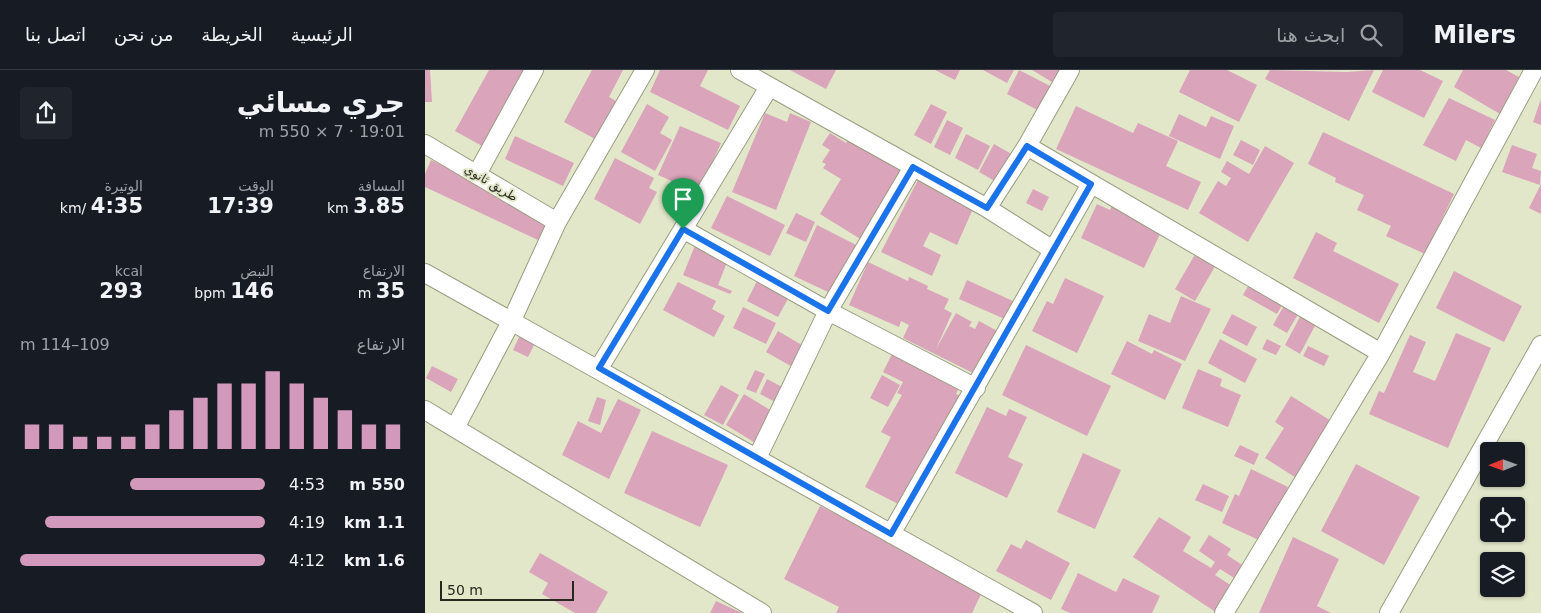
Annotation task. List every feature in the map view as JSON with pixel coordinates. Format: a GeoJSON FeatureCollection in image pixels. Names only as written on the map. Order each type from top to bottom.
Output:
{"type":"FeatureCollection","features":[{"type":"Feature","properties":{"kind":"street"},"geometry":{"type":"LineString","coordinates":[[477,174],[534,70]]}},
{"type":"Feature","properties":{"kind":"street"},"geometry":{"type":"LineString","coordinates":[[455,428],[512,320],[557,222],[645,70]]}},
{"type":"Feature","properties":{"kind":"street"},"geometry":{"type":"LineString","coordinates":[[740,70],[987,208],[1053,250]]}},
{"type":"Feature","properties":{"kind":"street"},"geometry":{"type":"LineString","coordinates":[[987,208],[1027,146],[1070,70]]}},
{"type":"Feature","properties":{"kind":"street"},"geometry":{"type":"LineString","coordinates":[[1224,613],[1381,353],[1534,70]]}},
{"type":"Feature","properties":{"kind":"street"},"geometry":{"type":"LineString","coordinates":[[599,368],[769,87]]}},
{"type":"Feature","properties":{"kind":"street","name":"طريق ثانوي"},"geometry":{"type":"LineString","coordinates":[[425,144],[557,222]]}},
{"type":"Feature","properties":{"kind":"street"},"geometry":{"type":"LineString","coordinates":[[1027,146],[1381,353]]}},
{"type":"Feature","properties":{"kind":"street"},"geometry":{"type":"LineString","coordinates":[[757,458],[828,311],[913,167]]}},
{"type":"Feature","properties":{"kind":"street"},"geometry":{"type":"LineString","coordinates":[[891,534],[1091,184]]}},
{"type":"Feature","properties":{"kind":"street"},"geometry":{"type":"LineString","coordinates":[[683,229],[828,311],[976,388]]}},
{"type":"Feature","properties":{"kind":"street"},"geometry":{"type":"LineString","coordinates":[[425,273],[599,368],[1033,613]]}},
{"type":"Feature","properties":{"kind":"street"},"geometry":{"type":"LineString","coordinates":[[1389,613],[1541,345]]}},
{"type":"Feature","properties":{"kind":"street"},"geometry":{"type":"LineString","coordinates":[[425,410],[762,613]]}},
{"type":"Feature","properties":{"kind":"building"},"geometry":{"type":"Polygon","coordinates":[[[425,70],[430,70],[432,102],[425,102],[425,70]]]}},
{"type":"Feature","properties":{"kind":"building"},"geometry":{"type":"Polygon","coordinates":[[[489,70],[524,70],[482,146],[455,131],[489,70]]]}},
{"type":"Feature","properties":{"kind":"building"},"geometry":{"type":"Polygon","coordinates":[[[592,70],[623,70],[609,97],[616,101],[595,139],[564,122],[592,70]]]}},
{"type":"Feature","properties":{"kind":"building"},"geometry":{"type":"Polygon","coordinates":[[[660,70],[708,70],[700,86],[740,106],[728,130],[650,92],[660,70]]]}},
{"type":"Feature","properties":{"kind":"building"},"geometry":{"type":"Polygon","coordinates":[[[790,70],[836,70],[826,89],[790,70]]]}},
{"type":"Feature","properties":{"kind":"building"},"geometry":{"type":"Polygon","coordinates":[[[935,70],[960,70],[955,80],[935,70]]]}},
{"type":"Feature","properties":{"kind":"building"},"geometry":{"type":"Polygon","coordinates":[[[983,70],[1014,70],[1007,83],[983,70]]]}},
{"type":"Feature","properties":{"kind":"building"},"geometry":{"type":"Polygon","coordinates":[[[1019,70],[1056,89],[1043,113],[1007,94],[1019,70]]]}},
{"type":"Feature","properties":{"kind":"building"},"geometry":{"type":"Polygon","coordinates":[[[1032,70],[1066,70],[1057,85],[1032,70]]]}},
{"type":"Feature","properties":{"kind":"building"},"geometry":{"type":"Polygon","coordinates":[[[1190,70],[1227,70],[1257,85],[1239,122],[1179,92],[1190,70]]]}},
{"type":"Feature","properties":{"kind":"building"},"geometry":{"type":"Polygon","coordinates":[[[1270,70],[1347,72],[1374,70],[1349,121],[1265,79],[1270,70]]]}},
{"type":"Feature","properties":{"kind":"building"},"geometry":{"type":"Polygon","coordinates":[[[1383,70],[1420,70],[1443,81],[1424,118],[1372,92],[1383,70]]]}},
{"type":"Feature","properties":{"kind":"building"},"geometry":{"type":"Polygon","coordinates":[[[1463,70],[1506,70],[1519,77],[1500,114],[1454,87],[1463,70]]]}},
{"type":"Feature","properties":{"kind":"building"},"geometry":{"type":"Polygon","coordinates":[[[1449,98],[1495,120],[1481,148],[1466,140],[1456,161],[1423,145],[1449,98]]]}},
{"type":"Feature","properties":{"kind":"building"},"geometry":{"type":"Polygon","coordinates":[[[1541,99],[1541,125],[1533,122],[1541,99]]]}},
{"type":"Feature","properties":{"kind":"building"},"geometry":{"type":"Polygon","coordinates":[[[647,104],[669,117],[660,133],[672,140],[655,171],[621,152],[647,104]]]}},
{"type":"Feature","properties":{"kind":"building"},"geometry":{"type":"Polygon","coordinates":[[[931,104],[947,112],[931,144],[914,135],[931,104]]]}},
{"type":"Feature","properties":{"kind":"building"},"geometry":{"type":"Polygon","coordinates":[[[1076,106],[1133,133],[1138,123],[1178,141],[1166,166],[1201,182],[1188,210],[1056,149],[1076,106]]]}},
{"type":"Feature","properties":{"kind":"building"},"geometry":{"type":"Polygon","coordinates":[[[765,113],[787,122],[790,113],[811,122],[776,210],[732,192],[765,113]]]}},
{"type":"Feature","properties":{"kind":"building"},"geometry":{"type":"Polygon","coordinates":[[[1179,114],[1206,127],[1211,116],[1234,126],[1220,159],[1169,136],[1179,114]]]}},
{"type":"Feature","properties":{"kind":"building"},"geometry":{"type":"Polygon","coordinates":[[[947,120],[963,128],[950,155],[934,147],[947,120]]]}},
{"type":"Feature","properties":{"kind":"building"},"geometry":{"type":"Polygon","coordinates":[[[680,126],[721,143],[699,193],[658,175],[680,126]]]}},
{"type":"Feature","properties":{"kind":"building"},"geometry":{"type":"Polygon","coordinates":[[[853,132],[908,167],[870,245],[820,214],[841,179],[823,168],[826,164],[822,162],[830,150],[822,145],[830,133],[846,143],[853,132]]]}},
{"type":"Feature","properties":{"kind":"building"},"geometry":{"type":"Polygon","coordinates":[[[1323,132],[1454,194],[1425,254],[1386,236],[1391,226],[1357,210],[1364,195],[1335,182],[1336,178],[1308,164],[1323,132]]]}},
{"type":"Feature","properties":{"kind":"building"},"geometry":{"type":"Polygon","coordinates":[[[966,134],[990,146],[978,170],[955,158],[966,134]]]}},
{"type":"Feature","properties":{"kind":"building"},"geometry":{"type":"Polygon","coordinates":[[[515,136],[574,163],[563,186],[505,159],[515,136]]]}},
{"type":"Feature","properties":{"kind":"building"},"geometry":{"type":"Polygon","coordinates":[[[1241,140],[1260,150],[1253,165],[1233,155],[1241,140]]]}},
{"type":"Feature","properties":{"kind":"building"},"geometry":{"type":"Polygon","coordinates":[[[994,144],[1015,156],[1000,184],[979,172],[994,144]]]}},
{"type":"Feature","properties":{"kind":"building"},"geometry":{"type":"Polygon","coordinates":[[[1512,145],[1537,154],[1532,168],[1541,171],[1540,185],[1502,172],[1512,145]]]}},
{"type":"Feature","properties":{"kind":"building"},"geometry":{"type":"Polygon","coordinates":[[[1265,146],[1294,163],[1248,242],[1199,213],[1218,181],[1226,186],[1231,178],[1221,172],[1227,161],[1249,174],[1265,146]]]}},
{"type":"Feature","properties":{"kind":"building"},"geometry":{"type":"Polygon","coordinates":[[[615,158],[654,178],[649,188],[657,192],[640,224],[594,199],[615,158]]]}},
{"type":"Feature","properties":{"kind":"building"},"geometry":{"type":"Polygon","coordinates":[[[431,160],[550,215],[538,240],[425,187],[425,174],[431,160]]]}},
{"type":"Feature","properties":{"kind":"building"},"geometry":{"type":"Polygon","coordinates":[[[919,178],[975,204],[957,245],[930,232],[923,246],[941,255],[932,276],[881,252],[919,178]]]}},
{"type":"Feature","properties":{"kind":"building"},"geometry":{"type":"Polygon","coordinates":[[[1541,184],[1541,214],[1529,208],[1541,184]]]}},
{"type":"Feature","properties":{"kind":"building"},"geometry":{"type":"Polygon","coordinates":[[[1033,189],[1049,197],[1042,211],[1026,203],[1033,189]]]}},
{"type":"Feature","properties":{"kind":"building"},"geometry":{"type":"Polygon","coordinates":[[[727,196],[785,225],[770,256],[711,228],[727,196]]]}},
{"type":"Feature","properties":{"kind":"building"},"geometry":{"type":"Polygon","coordinates":[[[1097,204],[1110,210],[1112,206],[1162,230],[1144,268],[1081,238],[1097,204]]]}},
{"type":"Feature","properties":{"kind":"building"},"geometry":{"type":"Polygon","coordinates":[[[796,213],[815,222],[806,242],[786,233],[796,213]]]}},
{"type":"Feature","properties":{"kind":"building"},"geometry":{"type":"Polygon","coordinates":[[[817,225],[866,250],[843,299],[794,276],[817,225]]]}},
{"type":"Feature","properties":{"kind":"building"},"geometry":{"type":"Polygon","coordinates":[[[1316,232],[1337,243],[1333,251],[1399,284],[1379,323],[1293,278],[1316,232]]]}},
{"type":"Feature","properties":{"kind":"building"},"geometry":{"type":"Polygon","coordinates":[[[696,243],[729,257],[718,285],[732,291],[730,294],[683,275],[696,243]]]}},
{"type":"Feature","properties":{"kind":"building"},"geometry":{"type":"Polygon","coordinates":[[[1197,251],[1217,263],[1195,301],[1175,289],[1197,251]]]}},
{"type":"Feature","properties":{"kind":"building"},"geometry":{"type":"Polygon","coordinates":[[[868,262],[908,281],[909,277],[928,286],[927,289],[949,299],[944,309],[952,313],[936,349],[956,313],[972,322],[969,326],[975,329],[979,321],[1001,333],[977,375],[903,338],[909,325],[901,321],[899,327],[849,305],[868,262]]]}},
{"type":"Feature","properties":{"kind":"building"},"geometry":{"type":"Polygon","coordinates":[[[1454,271],[1522,306],[1504,342],[1436,308],[1454,271]]]}},
{"type":"Feature","properties":{"kind":"building"},"geometry":{"type":"Polygon","coordinates":[[[1065,278],[1104,296],[1077,353],[1032,331],[1047,301],[1053,304],[1065,278]]]}},
{"type":"Feature","properties":{"kind":"building"},"geometry":{"type":"Polygon","coordinates":[[[758,279],[790,295],[778,317],[747,301],[758,279]]]}},
{"type":"Feature","properties":{"kind":"building"},"geometry":{"type":"Polygon","coordinates":[[[967,280],[1015,302],[1007,320],[959,299],[967,280]]]}},
{"type":"Feature","properties":{"kind":"building"},"geometry":{"type":"Polygon","coordinates":[[[1251,281],[1285,300],[1277,314],[1243,295],[1251,281]]]}},
{"type":"Feature","properties":{"kind":"building"},"geometry":{"type":"Polygon","coordinates":[[[678,282],[716,301],[712,309],[725,316],[714,337],[663,310],[678,282]]]}},
{"type":"Feature","properties":{"kind":"building"},"geometry":{"type":"Polygon","coordinates":[[[1181,296],[1211,309],[1185,361],[1138,341],[1149,314],[1170,323],[1181,296]]]}},
{"type":"Feature","properties":{"kind":"building"},"geometry":{"type":"Polygon","coordinates":[[[1286,302],[1300,311],[1287,333],[1273,325],[1286,302]]]}},
{"type":"Feature","properties":{"kind":"building"},"geometry":{"type":"Polygon","coordinates":[[[743,307],[776,323],[766,344],[733,328],[743,307]]]}},
{"type":"Feature","properties":{"kind":"building"},"geometry":{"type":"Polygon","coordinates":[[[1302,313],[1317,322],[1300,354],[1285,345],[1302,313]]]}},
{"type":"Feature","properties":{"kind":"building"},"geometry":{"type":"Polygon","coordinates":[[[1232,314],[1257,327],[1247,346],[1222,333],[1232,314]]]}},
{"type":"Feature","properties":{"kind":"building"},"geometry":{"type":"Polygon","coordinates":[[[778,331],[807,348],[796,369],[766,352],[778,331]]]}},
{"type":"Feature","properties":{"kind":"building"},"geometry":{"type":"Polygon","coordinates":[[[1456,333],[1491,348],[1448,448],[1369,414],[1379,391],[1384,393],[1410,335],[1426,342],[1413,372],[1435,381],[1456,333]]]}},
{"type":"Feature","properties":{"kind":"building"},"geometry":{"type":"Polygon","coordinates":[[[520,335],[535,343],[528,357],[513,350],[520,335]]]}},
{"type":"Feature","properties":{"kind":"building"},"geometry":{"type":"Polygon","coordinates":[[[1220,339],[1257,359],[1245,383],[1208,363],[1220,339]]]}},
{"type":"Feature","properties":{"kind":"building"},"geometry":{"type":"Polygon","coordinates":[[[1267,339],[1281,346],[1276,355],[1262,349],[1267,339]]]}},
{"type":"Feature","properties":{"kind":"building"},"geometry":{"type":"Polygon","coordinates":[[[1127,341],[1152,354],[1154,350],[1182,364],[1165,400],[1111,374],[1127,341]]]}},
{"type":"Feature","properties":{"kind":"building"},"geometry":{"type":"Polygon","coordinates":[[[1026,345],[1111,386],[1087,436],[1002,395],[1026,345]]]}},
{"type":"Feature","properties":{"kind":"building"},"geometry":{"type":"Polygon","coordinates":[[[1308,346],[1329,356],[1324,366],[1303,356],[1308,346]]]}},
{"type":"Feature","properties":{"kind":"building"},"geometry":{"type":"Polygon","coordinates":[[[895,348],[960,386],[956,394],[962,397],[906,508],[865,487],[891,437],[881,432],[902,395],[897,393],[903,382],[883,372],[895,348]]]}},
{"type":"Feature","properties":{"kind":"building"},"geometry":{"type":"Polygon","coordinates":[[[432,366],[458,379],[451,392],[426,378],[432,366]]]}},
{"type":"Feature","properties":{"kind":"building"},"geometry":{"type":"Polygon","coordinates":[[[1198,369],[1222,379],[1220,386],[1241,395],[1228,427],[1182,408],[1198,369]]]}},
{"type":"Feature","properties":{"kind":"building"},"geometry":{"type":"Polygon","coordinates":[[[755,370],[765,374],[756,393],[746,389],[755,370]]]}},
{"type":"Feature","properties":{"kind":"building"},"geometry":{"type":"Polygon","coordinates":[[[882,375],[900,385],[888,407],[870,398],[882,375]]]}},
{"type":"Feature","properties":{"kind":"building"},"geometry":{"type":"Polygon","coordinates":[[[767,379],[786,389],[779,404],[760,394],[767,379]]]}},
{"type":"Feature","properties":{"kind":"building"},"geometry":{"type":"Polygon","coordinates":[[[721,385],[739,395],[723,425],[704,415],[721,385]]]}},
{"type":"Feature","properties":{"kind":"building"},"geometry":{"type":"Polygon","coordinates":[[[744,394],[775,413],[757,444],[726,425],[744,394]]]}},
{"type":"Feature","properties":{"kind":"building"},"geometry":{"type":"Polygon","coordinates":[[[1291,396],[1336,424],[1301,481],[1265,458],[1284,428],[1275,422],[1291,396]]]}},
{"type":"Feature","properties":{"kind":"building"},"geometry":{"type":"Polygon","coordinates":[[[597,397],[606,400],[600,425],[588,421],[597,397]]]}},
{"type":"Feature","properties":{"kind":"building"},"geometry":{"type":"Polygon","coordinates":[[[618,399],[641,410],[609,479],[562,455],[578,421],[601,433],[618,399]]]}},
{"type":"Feature","properties":{"kind":"building"},"geometry":{"type":"Polygon","coordinates":[[[987,407],[1006,416],[1009,409],[1027,417],[1008,457],[1023,464],[1007,498],[955,473],[987,407]]]}},
{"type":"Feature","properties":{"kind":"building"},"geometry":{"type":"Polygon","coordinates":[[[652,431],[728,465],[700,527],[624,493],[652,431]]]}},
{"type":"Feature","properties":{"kind":"building"},"geometry":{"type":"Polygon","coordinates":[[[1240,445],[1259,454],[1254,465],[1234,456],[1240,445]]]}},
{"type":"Feature","properties":{"kind":"building"},"geometry":{"type":"Polygon","coordinates":[[[1083,453],[1121,470],[1095,529],[1057,512],[1083,453]]]}},
{"type":"Feature","properties":{"kind":"building"},"geometry":{"type":"Polygon","coordinates":[[[1356,464],[1420,497],[1384,565],[1321,531],[1356,464]]]}},
{"type":"Feature","properties":{"kind":"building"},"geometry":{"type":"Polygon","coordinates":[[[1251,469],[1288,487],[1263,542],[1222,523],[1235,494],[1239,496],[1251,469]]]}},
{"type":"Feature","properties":{"kind":"building"},"geometry":{"type":"Polygon","coordinates":[[[1203,484],[1229,496],[1222,512],[1195,500],[1203,484]]]}},
{"type":"Feature","properties":{"kind":"building"},"geometry":{"type":"Polygon","coordinates":[[[820,506],[984,588],[972,613],[836,613],[839,607],[784,579],[820,506]]]}},
{"type":"Feature","properties":{"kind":"building"},"geometry":{"type":"Polygon","coordinates":[[[1159,517],[1191,537],[1183,551],[1211,568],[1215,562],[1199,551],[1209,535],[1231,549],[1227,555],[1247,568],[1239,581],[1220,569],[1215,575],[1235,588],[1217,613],[1133,557],[1159,517]]]}},
{"type":"Feature","properties":{"kind":"building"},"geometry":{"type":"Polygon","coordinates":[[[1293,537],[1339,559],[1317,606],[1331,613],[1259,613],[1293,537]]]}},
{"type":"Feature","properties":{"kind":"building"},"geometry":{"type":"Polygon","coordinates":[[[1026,540],[1070,563],[1051,600],[996,571],[1011,544],[1021,549],[1026,540]]]}},
{"type":"Feature","properties":{"kind":"building"},"geometry":{"type":"Polygon","coordinates":[[[540,553],[608,592],[596,613],[575,613],[542,594],[548,583],[529,572],[540,553]]]}},
{"type":"Feature","properties":{"kind":"building"},"geometry":{"type":"Polygon","coordinates":[[[1078,573],[1116,592],[1123,578],[1160,596],[1152,613],[1070,613],[1061,609],[1078,573]]]}},
{"type":"Feature","properties":{"kind":"building"},"geometry":{"type":"Polygon","coordinates":[[[716,601],[742,613],[710,613],[716,601]]]}},
{"type":"Feature","properties":{"kind":"route"},"geometry":{"type":"LineString","coordinates":[[1027,146],[1091,184],[891,534],[599,368],[683,229],[828,311],[913,167],[987,208],[1027,146]]}}]}
